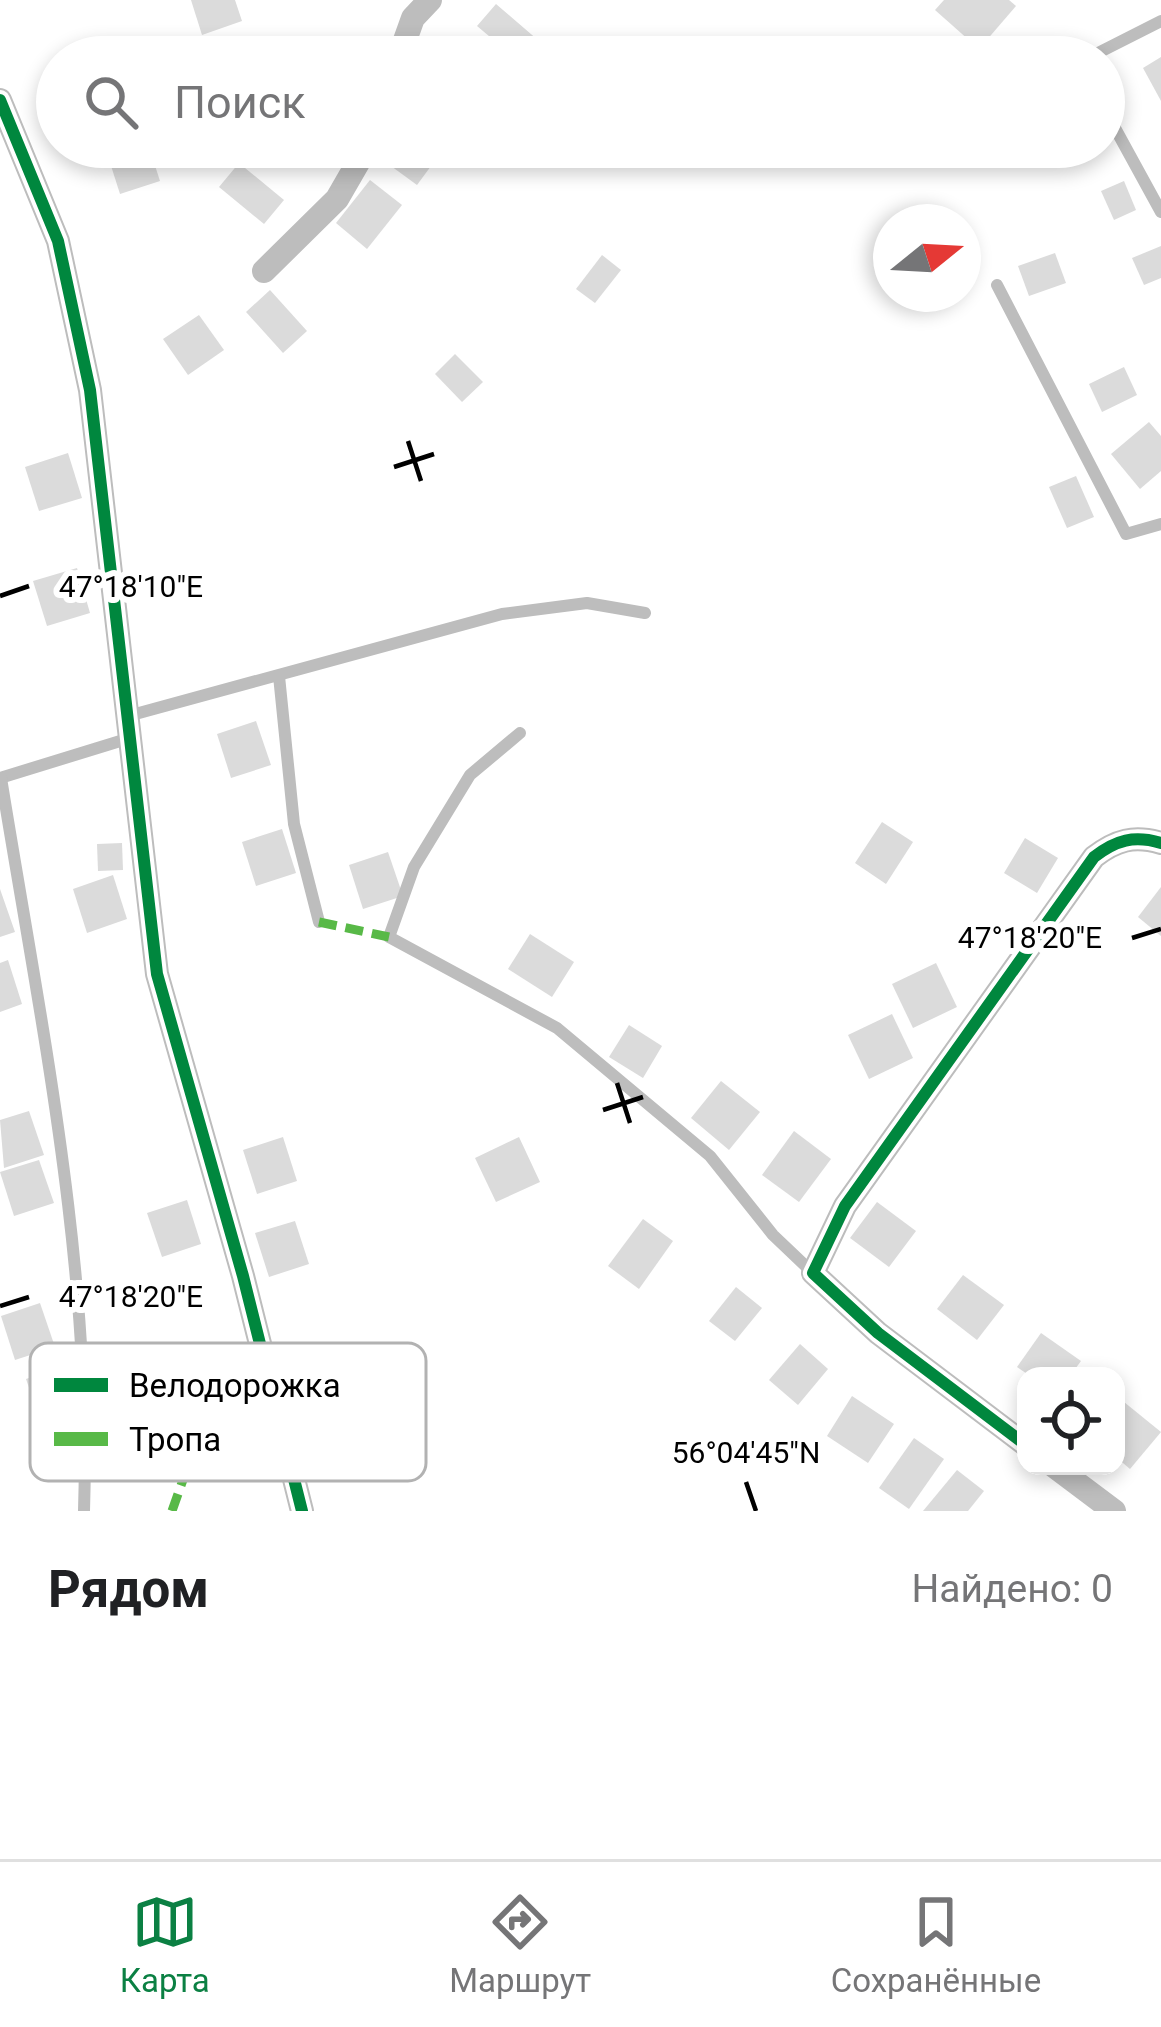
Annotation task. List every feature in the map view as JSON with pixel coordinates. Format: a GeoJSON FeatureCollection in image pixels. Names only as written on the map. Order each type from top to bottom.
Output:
{"type":"FeatureCollection","features":[{"type":"Feature","properties":{"kind":"street"},"geometry":{"type":"LineString","coordinates":[[407,36],[413,18],[430,0]]}},
{"type":"Feature","properties":{"kind":"street"},"geometry":{"type":"LineString","coordinates":[[0,100],[58,241],[90,390],[157,974],[260,1343]]}},
{"type":"Feature","properties":{"kind":"street"},"geometry":{"type":"LineString","coordinates":[[264,271],[337,199],[355,168]]}},
{"type":"Feature","properties":{"kind":"street"},"geometry":{"type":"LineString","coordinates":[[1017,1438],[878,1333],[813,1273],[844,1206],[1094,857],[1113,843],[1133,838],[1161,843]]}},
{"type":"Feature","properties":{"kind":"street"},"geometry":{"type":"LineString","coordinates":[[1066,1475],[1114,1511]]}},
{"type":"Feature","properties":{"kind":"street"},"geometry":{"type":"LineString","coordinates":[[294,1481],[302,1511]]}},
{"type":"Feature","properties":{"kind":"lane"},"geometry":{"type":"LineString","coordinates":[[1125,39],[1161,21]]}},
{"type":"Feature","properties":{"kind":"lane"},"geometry":{"type":"LineString","coordinates":[[1125,146],[1161,212]]}},
{"type":"Feature","properties":{"kind":"lane"},"geometry":{"type":"LineString","coordinates":[[997,285],[1126,534],[1161,524]]}},
{"type":"Feature","properties":{"kind":"lane"},"geometry":{"type":"LineString","coordinates":[[78,1343],[64,1163],[1,778],[128,727],[279,676],[502,614],[587,603],[645,613]]}},
{"type":"Feature","properties":{"kind":"lane"},"geometry":{"type":"LineString","coordinates":[[279,676],[294,824],[319,922]]}},
{"type":"Feature","properties":{"kind":"lane"},"geometry":{"type":"LineString","coordinates":[[520,733],[470,775],[414,867],[389,937],[557,1028],[710,1156],[772,1235],[813,1273]]}},
{"type":"Feature","properties":{"kind":"lane"},"geometry":{"type":"LineString","coordinates":[[84,1511],[85,1481]]}},
{"type":"Feature","properties":{"kind":"building"},"geometry":{"type":"Polygon","coordinates":[[[191,0],[235,0],[242,21],[202,35],[191,0]]]}},
{"type":"Feature","properties":{"kind":"building"},"geometry":{"type":"Polygon","coordinates":[[[944,0],[1009,0],[1016,6],[990,36],[964,36],[935,10],[944,0]]]}},
{"type":"Feature","properties":{"kind":"building"},"geometry":{"type":"Polygon","coordinates":[[[496,4],[533,36],[489,36],[477,26],[496,4]]]}},
{"type":"Feature","properties":{"kind":"building"},"geometry":{"type":"Polygon","coordinates":[[[1161,57],[1161,101],[1143,68],[1161,57]]]}},
{"type":"Feature","properties":{"kind":"building"},"geometry":{"type":"Polygon","coordinates":[[[112,168],[156,168],[160,181],[120,194],[112,168]]]}},
{"type":"Feature","properties":{"kind":"building"},"geometry":{"type":"Polygon","coordinates":[[[235,168],[245,168],[284,200],[264,224],[219,187],[235,168]]]}},
{"type":"Feature","properties":{"kind":"building"},"geometry":{"type":"Polygon","coordinates":[[[394,168],[430,168],[417,185],[394,168]]]}},
{"type":"Feature","properties":{"kind":"building"},"geometry":{"type":"Polygon","coordinates":[[[370,180],[402,205],[367,249],[336,223],[370,180]]]}},
{"type":"Feature","properties":{"kind":"building"},"geometry":{"type":"Polygon","coordinates":[[[1124,181],[1136,210],[1114,220],[1101,191],[1124,181]]]}},
{"type":"Feature","properties":{"kind":"building"},"geometry":{"type":"Polygon","coordinates":[[[1161,246],[1161,278],[1144,285],[1132,258],[1161,246]]]}},
{"type":"Feature","properties":{"kind":"building"},"geometry":{"type":"Polygon","coordinates":[[[1055,253],[1066,283],[1029,296],[1018,266],[1055,253]]]}},
{"type":"Feature","properties":{"kind":"building"},"geometry":{"type":"Polygon","coordinates":[[[602,255],[621,270],[595,303],[576,289],[602,255]]]}},
{"type":"Feature","properties":{"kind":"building"},"geometry":{"type":"Polygon","coordinates":[[[270,290],[307,331],[283,353],[246,312],[270,290]]]}},
{"type":"Feature","properties":{"kind":"building"},"geometry":{"type":"Polygon","coordinates":[[[199,315],[224,350],[188,375],[163,339],[199,315]]]}},
{"type":"Feature","properties":{"kind":"building"},"geometry":{"type":"Polygon","coordinates":[[[455,354],[483,382],[462,402],[435,374],[455,354]]]}},
{"type":"Feature","properties":{"kind":"building"},"geometry":{"type":"Polygon","coordinates":[[[1124,367],[1137,395],[1102,412],[1089,384],[1124,367]]]}},
{"type":"Feature","properties":{"kind":"building"},"geometry":{"type":"Polygon","coordinates":[[[1149,422],[1161,436],[1161,471],[1140,489],[1111,454],[1149,422]]]}},
{"type":"Feature","properties":{"kind":"building"},"geometry":{"type":"Polygon","coordinates":[[[68,453],[82,498],[39,511],[25,467],[68,453]]]}},
{"type":"Feature","properties":{"kind":"building"},"geometry":{"type":"Polygon","coordinates":[[[1076,476],[1094,517],[1067,528],[1049,487],[1076,476]]]}},
{"type":"Feature","properties":{"kind":"building"},"geometry":{"type":"Polygon","coordinates":[[[77,568],[90,613],[47,626],[33,581],[77,568]]]}},
{"type":"Feature","properties":{"kind":"building"},"geometry":{"type":"Polygon","coordinates":[[[256,721],[271,765],[231,778],[217,734],[256,721]]]}},
{"type":"Feature","properties":{"kind":"building"},"geometry":{"type":"Polygon","coordinates":[[[882,822],[913,842],[886,884],[855,863],[882,822]]]}},
{"type":"Feature","properties":{"kind":"building"},"geometry":{"type":"Polygon","coordinates":[[[282,829],[296,873],[256,886],[242,842],[282,829]]]}},
{"type":"Feature","properties":{"kind":"building"},"geometry":{"type":"Polygon","coordinates":[[[1025,838],[1058,858],[1037,893],[1004,873],[1025,838]]]}},
{"type":"Feature","properties":{"kind":"building"},"geometry":{"type":"Polygon","coordinates":[[[122,843],[123,870],[98,871],[97,844],[122,843]]]}},
{"type":"Feature","properties":{"kind":"building"},"geometry":{"type":"Polygon","coordinates":[[[388,852],[403,896],[363,909],[349,865],[388,852]]]}},
{"type":"Feature","properties":{"kind":"building"},"geometry":{"type":"Polygon","coordinates":[[[113,875],[127,919],[87,933],[73,889],[113,875]]]}},
{"type":"Feature","properties":{"kind":"building"},"geometry":{"type":"Polygon","coordinates":[[[1161,887],[1161,936],[1138,917],[1161,887]]]}},
{"type":"Feature","properties":{"kind":"building"},"geometry":{"type":"Polygon","coordinates":[[[0,889],[15,932],[0,937],[0,889]]]}},
{"type":"Feature","properties":{"kind":"building"},"geometry":{"type":"Polygon","coordinates":[[[530,934],[574,962],[552,997],[508,969],[530,934]]]}},
{"type":"Feature","properties":{"kind":"building"},"geometry":{"type":"Polygon","coordinates":[[[8,960],[22,1004],[0,1012],[0,963],[8,960]]]}},
{"type":"Feature","properties":{"kind":"building"},"geometry":{"type":"Polygon","coordinates":[[[936,963],[957,1007],[913,1028],[892,984],[936,963]]]}},
{"type":"Feature","properties":{"kind":"building"},"geometry":{"type":"Polygon","coordinates":[[[892,1014],[913,1058],[869,1079],[848,1035],[892,1014]]]}},
{"type":"Feature","properties":{"kind":"building"},"geometry":{"type":"Polygon","coordinates":[[[629,1025],[662,1046],[643,1078],[609,1057],[629,1025]]]}},
{"type":"Feature","properties":{"kind":"building"},"geometry":{"type":"Polygon","coordinates":[[[721,1081],[760,1112],[729,1150],[691,1118],[721,1081]]]}},
{"type":"Feature","properties":{"kind":"building"},"geometry":{"type":"Polygon","coordinates":[[[29,1111],[44,1155],[4,1168],[0,1120],[29,1111]]]}},
{"type":"Feature","properties":{"kind":"building"},"geometry":{"type":"Polygon","coordinates":[[[794,1131],[831,1159],[799,1202],[762,1175],[794,1131]]]}},
{"type":"Feature","properties":{"kind":"building"},"geometry":{"type":"Polygon","coordinates":[[[283,1137],[297,1181],[257,1194],[243,1150],[283,1137]]]}},
{"type":"Feature","properties":{"kind":"building"},"geometry":{"type":"Polygon","coordinates":[[[519,1137],[540,1182],[496,1202],[475,1158],[519,1137]]]}},
{"type":"Feature","properties":{"kind":"building"},"geometry":{"type":"Polygon","coordinates":[[[39,1160],[54,1203],[14,1216],[0,1172],[39,1160]]]}},
{"type":"Feature","properties":{"kind":"building"},"geometry":{"type":"Polygon","coordinates":[[[187,1200],[201,1244],[162,1257],[147,1213],[187,1200]]]}},
{"type":"Feature","properties":{"kind":"building"},"geometry":{"type":"Polygon","coordinates":[[[877,1202],[916,1231],[889,1267],[850,1238],[877,1202]]]}},
{"type":"Feature","properties":{"kind":"building"},"geometry":{"type":"Polygon","coordinates":[[[643,1219],[673,1241],[639,1289],[608,1266],[643,1219]]]}},
{"type":"Feature","properties":{"kind":"building"},"geometry":{"type":"Polygon","coordinates":[[[295,1221],[309,1264],[269,1277],[255,1233],[295,1221]]]}},
{"type":"Feature","properties":{"kind":"building"},"geometry":{"type":"Polygon","coordinates":[[[963,1275],[1004,1305],[977,1340],[937,1309],[963,1275]]]}},
{"type":"Feature","properties":{"kind":"building"},"geometry":{"type":"Polygon","coordinates":[[[736,1287],[762,1308],[735,1341],[709,1321],[736,1287]]]}},
{"type":"Feature","properties":{"kind":"building"},"geometry":{"type":"Polygon","coordinates":[[[40,1303],[54,1343],[30,1343],[30,1355],[15,1360],[1,1316],[40,1303]]]}},
{"type":"Feature","properties":{"kind":"building"},"geometry":{"type":"Polygon","coordinates":[[[1041,1333],[1081,1361],[1077,1367],[1017,1367],[1041,1333]]]}},
{"type":"Feature","properties":{"kind":"building"},"geometry":{"type":"Polygon","coordinates":[[[800,1344],[828,1369],[798,1405],[769,1380],[800,1344]]]}},
{"type":"Feature","properties":{"kind":"building"},"geometry":{"type":"Polygon","coordinates":[[[852,1396],[894,1424],[868,1463],[827,1436],[852,1396]]]}},
{"type":"Feature","properties":{"kind":"building"},"geometry":{"type":"Polygon","coordinates":[[[1125,1403],[1161,1432],[1130,1469],[1125,1465],[1125,1403]]]}},
{"type":"Feature","properties":{"kind":"building"},"geometry":{"type":"Polygon","coordinates":[[[914,1438],[944,1459],[909,1509],[879,1488],[914,1438]]]}},
{"type":"Feature","properties":{"kind":"building"},"geometry":{"type":"Polygon","coordinates":[[[957,1470],[984,1491],[968,1511],[923,1511],[957,1470]]]}},
{"type":"Feature","properties":{"kind":"marked path"},"geometry":{"type":"LineString","coordinates":[[319,922],[389,937]]}},
{"type":"Feature","properties":{"kind":"marked path"},"geometry":{"type":"LineString","coordinates":[[172,1511],[183,1481]]}},
{"type":"Feature","properties":{"kind":"cycle path"},"geometry":{"type":"LineString","coordinates":[[0,100],[58,241],[90,390],[157,974],[260,1343]]}},
{"type":"Feature","properties":{"kind":"cycle path"},"geometry":{"type":"LineString","coordinates":[[1017,1438],[878,1333],[813,1273],[845,1206],[1094,857],[1126,841],[1161,843]]}},
{"type":"Feature","properties":{"kind":"cycle path"},"geometry":{"type":"LineString","coordinates":[[294,1481],[302,1511]]}}]}
